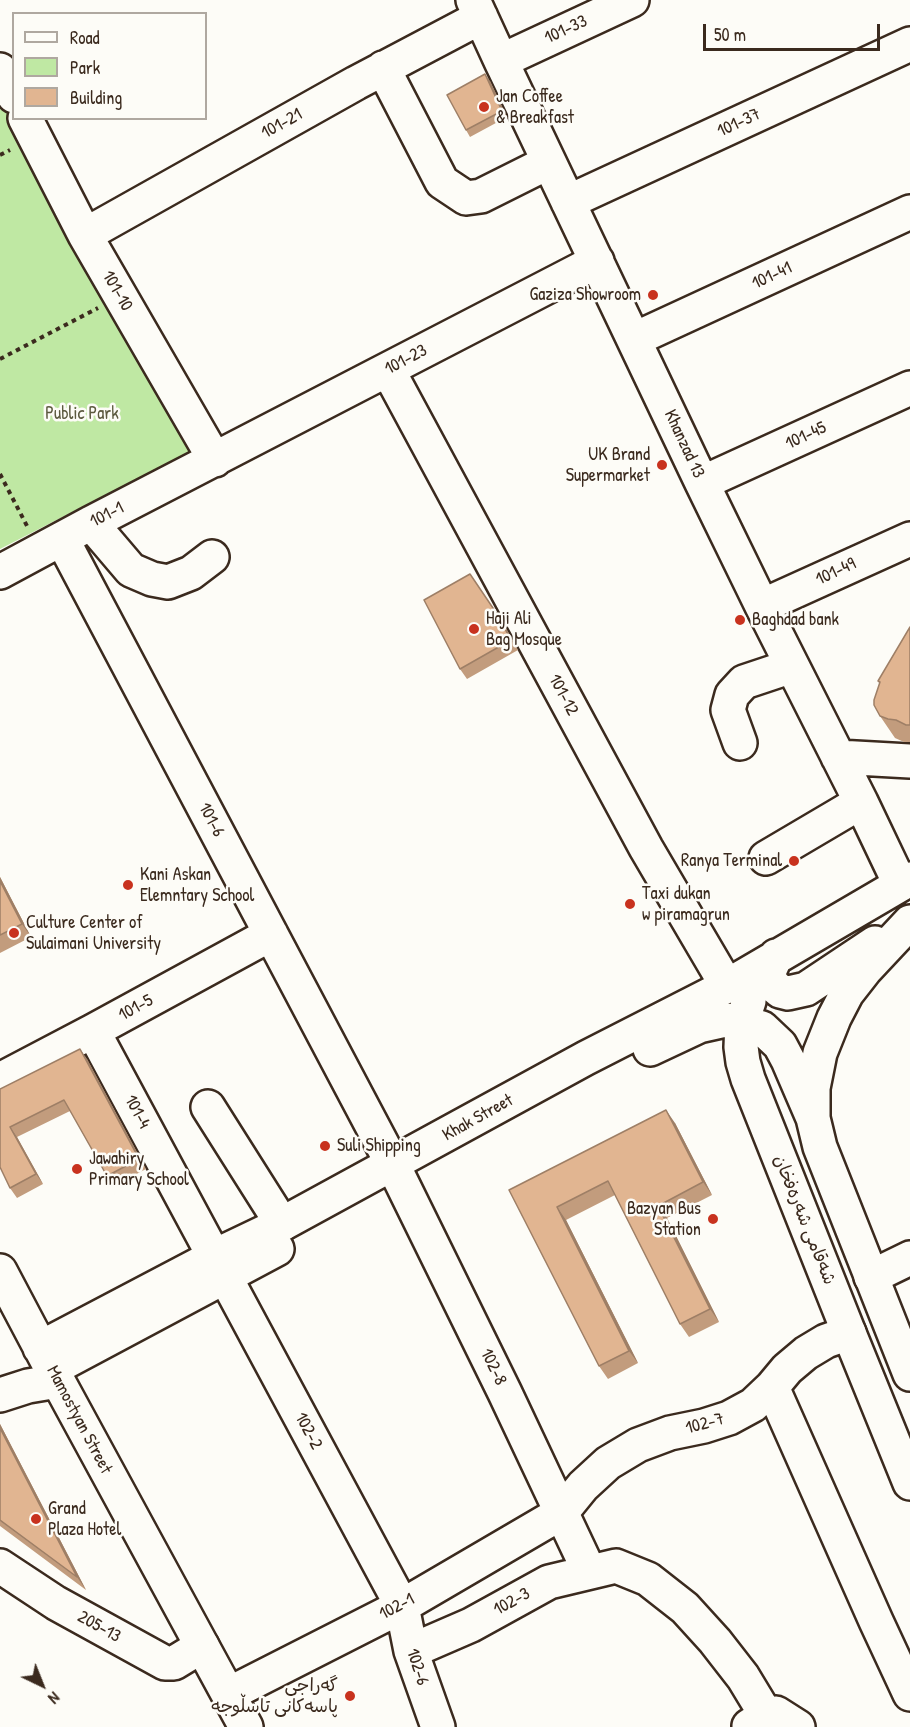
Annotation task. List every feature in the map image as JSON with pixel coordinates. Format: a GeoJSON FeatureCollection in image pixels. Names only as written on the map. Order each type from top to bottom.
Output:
{"type":"FeatureCollection","features":[{"type":"Feature","properties":{"kind":"street","name":"101-33"},"geometry":{"type":"LineString","coordinates":[[501,61],[632,0]]}},
{"type":"Feature","properties":{"kind":"street","name":"Khanzad 13"},"geometry":{"type":"LineString","coordinates":[[477,8],[762,606],[907,889]]}},
{"type":"Feature","properties":{"kind":"street","name":"101-21"},"geometry":{"type":"LineString","coordinates":[[85,235],[384,68],[477,8]]}},
{"type":"Feature","properties":{"kind":"street","name":"101-37"},"geometry":{"type":"LineString","coordinates":[[568,202],[910,44]]}},
{"type":"Feature","properties":{"kind":"street"},"geometry":{"type":"LineString","coordinates":[[384,68],[442,182],[466,198],[481,196],[549,162]]}},
{"type":"Feature","properties":{"kind":"street"},"geometry":{"type":"LineString","coordinates":[[0,70],[12,92]]}},
{"type":"Feature","properties":{"kind":"street","name":"101-10"},"geometry":{"type":"LineString","coordinates":[[26,120],[85,235],[215,460]]}},
{"type":"Feature","properties":{"kind":"street","name":"101-41"},"geometry":{"type":"LineString","coordinates":[[635,339],[910,212]]}},
{"type":"Feature","properties":{"kind":"street","name":"101-23"},"geometry":{"type":"LineString","coordinates":[[215,460],[597,261]]}},
{"type":"Feature","properties":{"kind":"street","name":"101-12"},"geometry":{"type":"LineString","coordinates":[[388,370],[646,848],[727,986]]}},
{"type":"Feature","properties":{"kind":"street","name":"101-45"},"geometry":{"type":"LineString","coordinates":[[702,483],[910,388]]}},
{"type":"Feature","properties":{"kind":"street","name":"101-1"},"geometry":{"type":"LineString","coordinates":[[0,573],[91,523],[215,460]]}},
{"type":"Feature","properties":{"kind":"street"},"geometry":{"type":"LineString","coordinates":[[91,523],[131,570],[152,579],[168,582],[191,573],[212,557]]}},
{"type":"Feature","properties":{"kind":"street","name":"101-49"},"geometry":{"type":"LineString","coordinates":[[762,606],[910,538]]}},
{"type":"Feature","properties":{"kind":"street","name":"101-6"},"geometry":{"type":"LineString","coordinates":[[51,545],[271,934],[397,1173]]}},
{"type":"Feature","properties":{"kind":"street"},"geometry":{"type":"LineString","coordinates":[[740,743],[728,710],[732,695],[744,682],[792,666]]}},
{"type":"Feature","properties":{"kind":"street"},"geometry":{"type":"LineString","coordinates":[[838,757],[910,761]]}},
{"type":"Feature","properties":{"kind":"street"},"geometry":{"type":"LineString","coordinates":[[766,858],[861,802]]}},
{"type":"Feature","properties":{"kind":"street","name":"Khak Street"},"geometry":{"type":"LineString","coordinates":[[0,1395],[28,1386],[50,1366],[220,1267],[282,1224],[397,1173],[586,1058],[727,986],[776,956],[907,889]]}},
{"type":"Feature","properties":{"kind":"street"},"geometry":{"type":"LineString","coordinates":[[776,956],[768,974],[773,985],[780,991],[797,992],[806,989],[910,920]]}},
{"type":"Feature","properties":{"kind":"street"},"geometry":{"type":"LineString","coordinates":[[813,1118],[813,1088],[820,1053],[834,1018],[847,993],[910,920]]}},
{"type":"Feature","properties":{"kind":"street","name":"101-5"},"geometry":{"type":"LineString","coordinates":[[0,1080],[271,934]]}},
{"type":"Feature","properties":{"kind":"street","name":"شەقامی شەرەفخان"},"geometry":{"type":"LineString","coordinates":[[776,956],[750,996],[742,1022],[743,1062],[910,1483]]}},
{"type":"Feature","properties":{"kind":"street"},"geometry":{"type":"LineString","coordinates":[[220,1267],[397,1173],[645,1051],[699,1026],[726,1020],[742,1022],[762,1028],[780,1045],[788,1060],[813,1118],[820,1147],[910,1374]]}},
{"type":"Feature","properties":{"kind":"street","name":"101-4"},"geometry":{"type":"LineString","coordinates":[[93,1031],[220,1267]]}},
{"type":"Feature","properties":{"kind":"street"},"geometry":{"type":"LineString","coordinates":[[207,1107],[282,1224]]}},
{"type":"Feature","properties":{"kind":"street","name":"102-8"},"geometry":{"type":"LineString","coordinates":[[397,1173],[506,1393],[561,1513],[603,1568]]}},
{"type":"Feature","properties":{"kind":"street"},"geometry":{"type":"LineString","coordinates":[[871,1277],[910,1258]]}},
{"type":"Feature","properties":{"kind":"street","name":"102-2"},"geometry":{"type":"LineString","coordinates":[[220,1267],[402,1606]]}},
{"type":"Feature","properties":{"kind":"street","name":"Mamostyan Street"},"geometry":{"type":"LineString","coordinates":[[0,1271],[246,1727]]}},
{"type":"Feature","properties":{"kind":"street","name":"102-7"},"geometry":{"type":"LineString","coordinates":[[561,1513],[583,1486],[608,1463],[638,1445],[670,1432],[704,1426],[729,1418],[753,1405],[787,1369],[806,1353],[826,1341],[849,1334]]}},
{"type":"Feature","properties":{"kind":"street"},"geometry":{"type":"LineString","coordinates":[[772,1387],[910,1694]]}},
{"type":"Feature","properties":{"kind":"street","name":"102-1"},"geometry":{"type":"LineString","coordinates":[[229,1694],[402,1606],[561,1513]]}},
{"type":"Feature","properties":{"kind":"street","name":"205-13"},"geometry":{"type":"LineString","coordinates":[[0,1566],[56,1603],[165,1663],[174,1663],[202,1646]]}},
{"type":"Feature","properties":{"kind":"street"},"geometry":{"type":"LineString","coordinates":[[603,1568],[648,1579],[685,1608],[743,1677],[757,1721],[776,1713],[798,1727]]}},
{"type":"Feature","properties":{"kind":"street","name":"102-3"},"geometry":{"type":"LineString","coordinates":[[411,1651],[471,1625],[549,1582],[603,1568]]}},
{"type":"Feature","properties":{"kind":"street","name":"102-6"},"geometry":{"type":"LineString","coordinates":[[402,1606],[411,1651],[437,1727]]}},
{"type":"Feature","properties":{"kind":"path"},"geometry":{"type":"LineString","coordinates":[[0,359],[103,305]]}},
{"type":"Feature","properties":{"kind":"path"},"geometry":{"type":"LineString","coordinates":[[0,474],[51,545]]}},
{"type":"Feature","properties":{"kind":"green space","name":"Public Park"},"geometry":{"type":"Polygon","coordinates":[[[0,92],[12,114],[12,120],[15,120],[195,449],[0,549],[0,92]]]}},
{"type":"Feature","properties":{"kind":"building","name":"Jan Coffee & Breakfast"},"geometry":{"type":"Polygon","coordinates":[[[485,74],[502,111],[466,130],[447,95],[485,74]]]}},
{"type":"Feature","properties":{"kind":"building","name":"Haji Ali Bag Mosque"},"geometry":{"type":"Polygon","coordinates":[[[470,574],[511,640],[460,669],[424,600],[470,574]]]}},
{"type":"Feature","properties":{"kind":"building"},"geometry":{"type":"Polygon","coordinates":[[[910,627],[910,725],[906,725],[880,716],[874,700],[880,682],[878,681],[910,627]]]}},
{"type":"Feature","properties":{"kind":"building"},"geometry":{"type":"Polygon","coordinates":[[[0,881],[22,924],[0,935],[0,881]]]}},
{"type":"Feature","properties":{"kind":"building"},"geometry":{"type":"Polygon","coordinates":[[[80,1049],[139,1159],[107,1176],[64,1100],[10,1127],[36,1174],[10,1188],[0,1167],[0,1089],[80,1049]]]}},
{"type":"Feature","properties":{"kind":"building"},"geometry":{"type":"Polygon","coordinates":[[[666,1110],[703,1182],[658,1206],[710,1309],[680,1324],[608,1181],[557,1207],[629,1351],[599,1366],[509,1190],[666,1110]]]}},
{"type":"Feature","properties":{"kind":"building"},"geometry":{"type":"Polygon","coordinates":[[[0,1428],[77,1577],[0,1520],[0,1428]]]}},
{"type":"Feature","properties":{"kind":"place","name":"Jan Coffee & Breakfast"},"geometry":{"type":"Point","coordinates":[484,107]}},
{"type":"Feature","properties":{"kind":"place","name":"Gaziza Showroom"},"geometry":{"type":"Point","coordinates":[653,295]}},
{"type":"Feature","properties":{"kind":"place","name":"UK Brand Supermarket"},"geometry":{"type":"Point","coordinates":[662,465]}},
{"type":"Feature","properties":{"kind":"place","name":"Baghdad bank"},"geometry":{"type":"Point","coordinates":[740,620]}},
{"type":"Feature","properties":{"kind":"place","name":"Haji Ali Bag Mosque"},"geometry":{"type":"Point","coordinates":[474,629]}},
{"type":"Feature","properties":{"kind":"place","name":"Ranya Terminal"},"geometry":{"type":"Point","coordinates":[794,861]}},
{"type":"Feature","properties":{"kind":"place","name":"Kani Askan Elemntary School"},"geometry":{"type":"Point","coordinates":[128,885]}},
{"type":"Feature","properties":{"kind":"place","name":"Taxi dukan w piramagrun"},"geometry":{"type":"Point","coordinates":[630,904]}},
{"type":"Feature","properties":{"kind":"place","name":"Culture Center of Sulaimani University"},"geometry":{"type":"Point","coordinates":[14,933]}},
{"type":"Feature","properties":{"kind":"place","name":"Suli Shipping"},"geometry":{"type":"Point","coordinates":[325,1146]}},
{"type":"Feature","properties":{"kind":"place","name":"Jawahiry Primary School"},"geometry":{"type":"Point","coordinates":[77,1169]}},
{"type":"Feature","properties":{"kind":"place","name":"Bazyan Bus Station"},"geometry":{"type":"Point","coordinates":[713,1219]}},
{"type":"Feature","properties":{"kind":"place","name":"Grand Plaza Hotel"},"geometry":{"type":"Point","coordinates":[36,1519]}},
{"type":"Feature","properties":{"kind":"place","name":"گه‌راجی پاسه‌كانی تاسڵوجه"},"geometry":{"type":"Point","coordinates":[350,1696]}}]}
